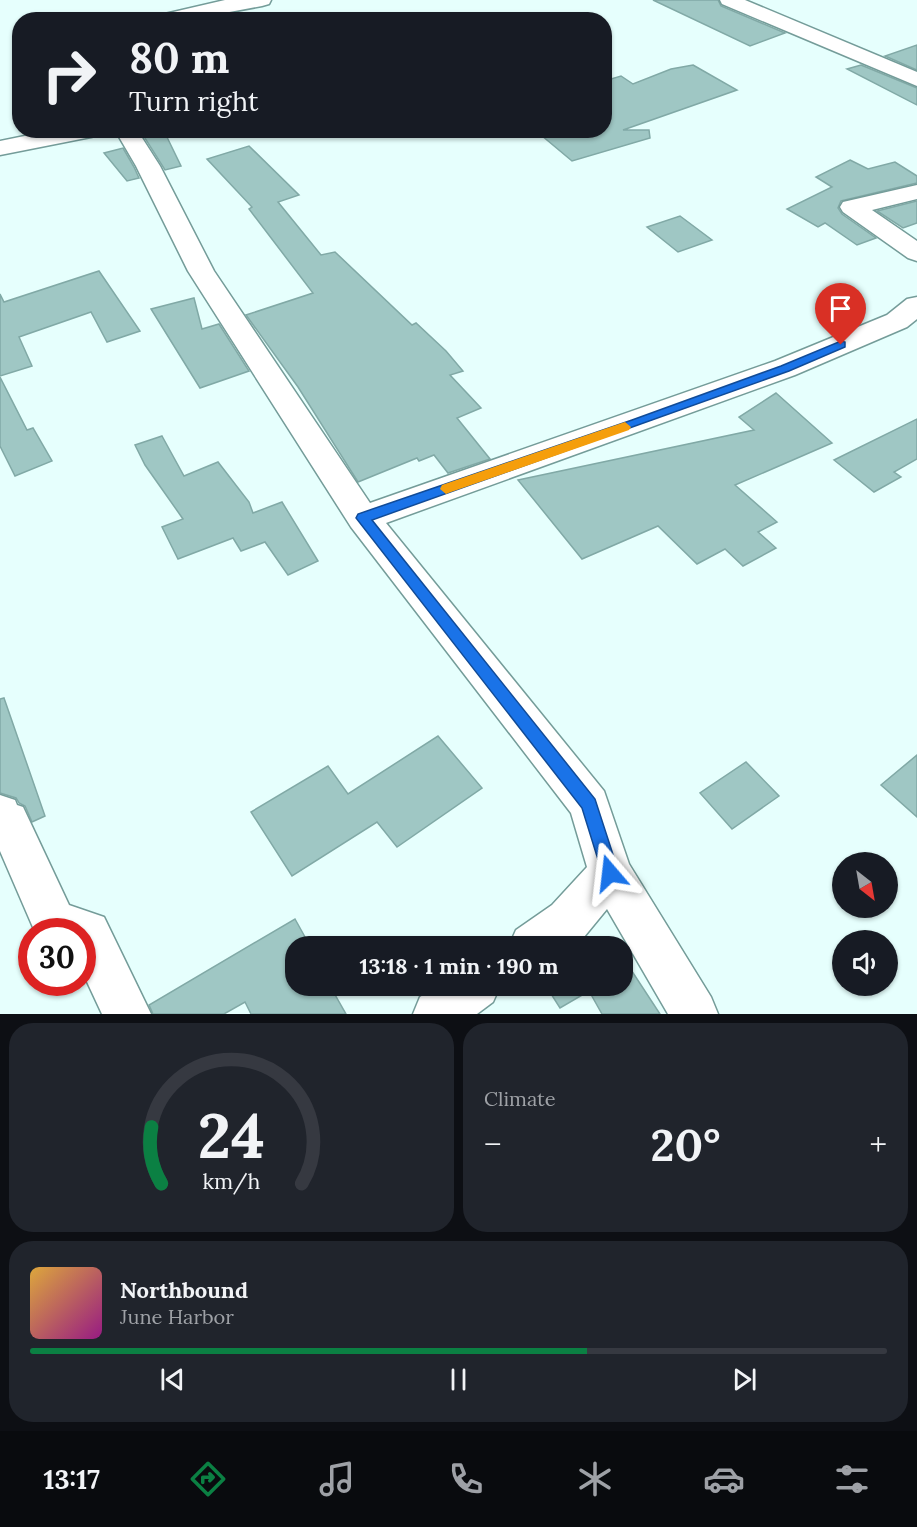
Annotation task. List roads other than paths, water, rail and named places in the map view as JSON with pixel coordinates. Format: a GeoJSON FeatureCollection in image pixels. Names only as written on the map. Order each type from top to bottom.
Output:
{"type":"FeatureCollection","features":[{"type":"Feature","properties":{"kind":"street"},"geometry":{"type":"LineString","coordinates":[[194,12],[262,0]]}},
{"type":"Feature","properties":{"kind":"street"},"geometry":{"type":"LineString","coordinates":[[729,0],[917,80]]}},
{"type":"Feature","properties":{"kind":"street"},"geometry":{"type":"LineString","coordinates":[[0,148],[50,138]]}},
{"type":"Feature","properties":{"kind":"street"},"geometry":{"type":"LineString","coordinates":[[131,138],[148,166],[201,271],[363,518],[589,804],[610,873],[694,1014]]}},
{"type":"Feature","properties":{"kind":"street"},"geometry":{"type":"LineString","coordinates":[[917,192],[852,207],[917,254]]}},
{"type":"Feature","properties":{"kind":"street"},"geometry":{"type":"LineString","coordinates":[[363,518],[785,368],[897,321],[917,305]]}},
{"type":"Feature","properties":{"kind":"street"},"geometry":{"type":"LineString","coordinates":[[0,814],[2,819],[8,821],[54,923],[88,933],[127,1014]]}},
{"type":"Feature","properties":{"kind":"street"},"geometry":{"type":"LineString","coordinates":[[546,936],[568,921],[610,873]]}},
{"type":"Feature","properties":{"kind":"street"},"geometry":{"type":"LineString","coordinates":[[437,1014],[463,996]]}}]}
